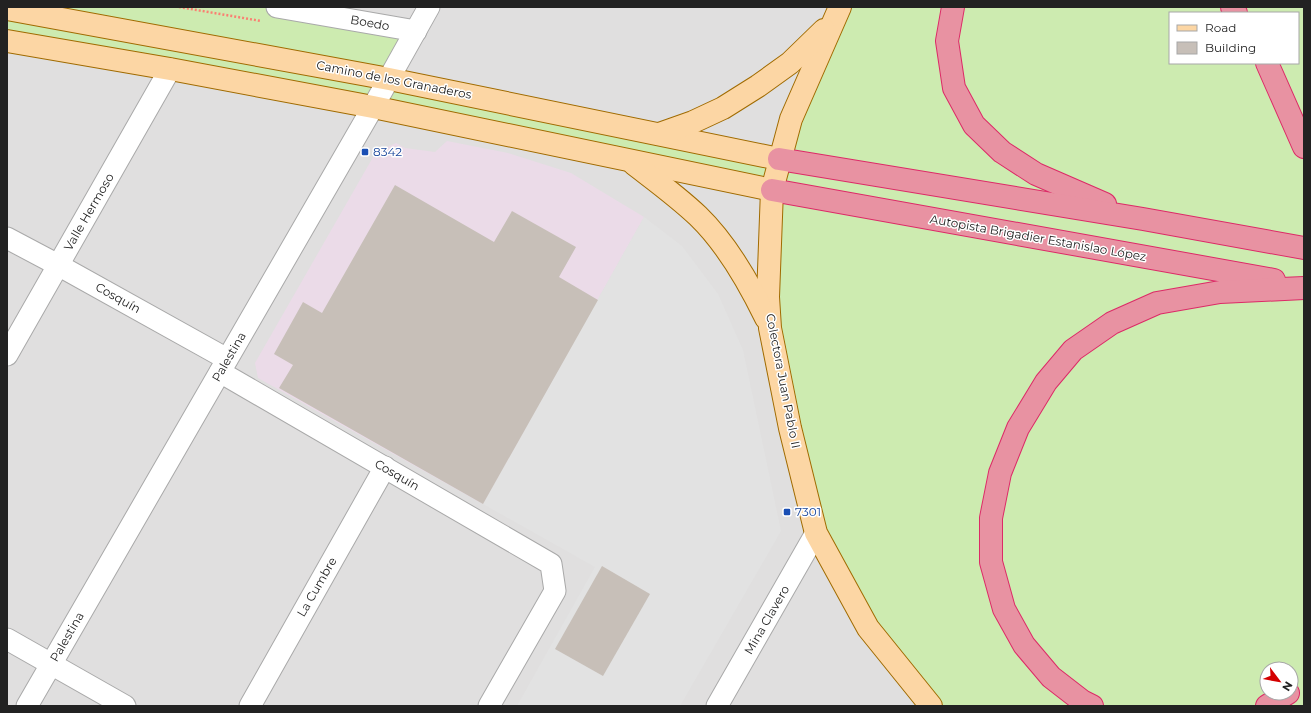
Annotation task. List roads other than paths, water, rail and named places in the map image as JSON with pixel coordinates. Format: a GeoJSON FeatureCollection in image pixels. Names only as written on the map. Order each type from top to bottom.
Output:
{"type":"FeatureCollection","features":[{"type":"Feature","properties":{"kind":"highway"},"geometry":{"type":"LineString","coordinates":[[952,7],[947,41],[954,88],[974,125],[1002,152],[1036,174],[1079,194],[1143,219]]}},
{"type":"Feature","properties":{"kind":"highway"},"geometry":{"type":"LineString","coordinates":[[1267,64],[1304,147]]}},
{"type":"Feature","properties":{"kind":"highway"},"geometry":{"type":"LineString","coordinates":[[779,159],[1143,219],[1304,248]]}},
{"type":"Feature","properties":{"kind":"highway","name":"Autopista Brigadier Estanislao López"},"geometry":{"type":"LineString","coordinates":[[772,190],[1304,287]]}},
{"type":"Feature","properties":{"kind":"highway"},"geometry":{"type":"LineString","coordinates":[[1092,706],[1082,701],[1051,677],[1024,645],[1004,609],[990,562],[991,518],[1000,473],[1018,428],[1046,382],[1073,350],[1112,323],[1157,303],[1220,292],[1304,287]]}},
{"type":"Feature","properties":{"kind":"main road","name":"Camino de los Granaderos"},"geometry":{"type":"LineString","coordinates":[[7,9],[389,79],[779,159]]}},
{"type":"Feature","properties":{"kind":"main road"},"geometry":{"type":"LineString","coordinates":[[659,134],[693,122],[722,108],[758,86],[790,63],[836,15]]}},
{"type":"Feature","properties":{"kind":"main road","name":"Colectora Juan Pablo II"},"geometry":{"type":"LineString","coordinates":[[836,15],[791,119],[779,159],[772,190],[768,296],[770,328],[790,428],[816,533],[868,628],[930,706]]}},
{"type":"Feature","properties":{"kind":"main road"},"geometry":{"type":"LineString","coordinates":[[7,41],[170,69],[373,107],[772,190]]}},
{"type":"Feature","properties":{"kind":"main road"},"geometry":{"type":"LineString","coordinates":[[630,161],[666,188],[699,218],[728,251],[752,288],[770,328]]}},
{"type":"Feature","properties":{"kind":"street","name":"Boedo"},"geometry":{"type":"LineString","coordinates":[[277,7],[416,31]]}},
{"type":"Feature","properties":{"kind":"street","name":"Palestina"},"geometry":{"type":"LineString","coordinates":[[27,706],[373,107],[429,7]]}},
{"type":"Feature","properties":{"kind":"street","name":"Valle Hermoso"},"geometry":{"type":"LineString","coordinates":[[7,355],[170,69]]}},
{"type":"Feature","properties":{"kind":"street","name":"Cosquín"},"geometry":{"type":"LineString","coordinates":[[7,238],[58,265],[224,366],[385,467],[551,564],[555,591],[489,706]]}},
{"type":"Feature","properties":{"kind":"street","name":"La Cumbre"},"geometry":{"type":"LineString","coordinates":[[250,706],[385,467]]}},
{"type":"Feature","properties":{"kind":"street","name":"Mina Clavero"},"geometry":{"type":"LineString","coordinates":[[718,706],[816,533]]}},
{"type":"Feature","properties":{"kind":"street"},"geometry":{"type":"LineString","coordinates":[[7,639],[126,706]]}},
{"type":"Feature","properties":{"kind":"place","name":"8342"},"geometry":{"type":"Point","coordinates":[365,152]}},
{"type":"Feature","properties":{"kind":"place","name":"7301"},"geometry":{"type":"Point","coordinates":[787,512]}}]}
